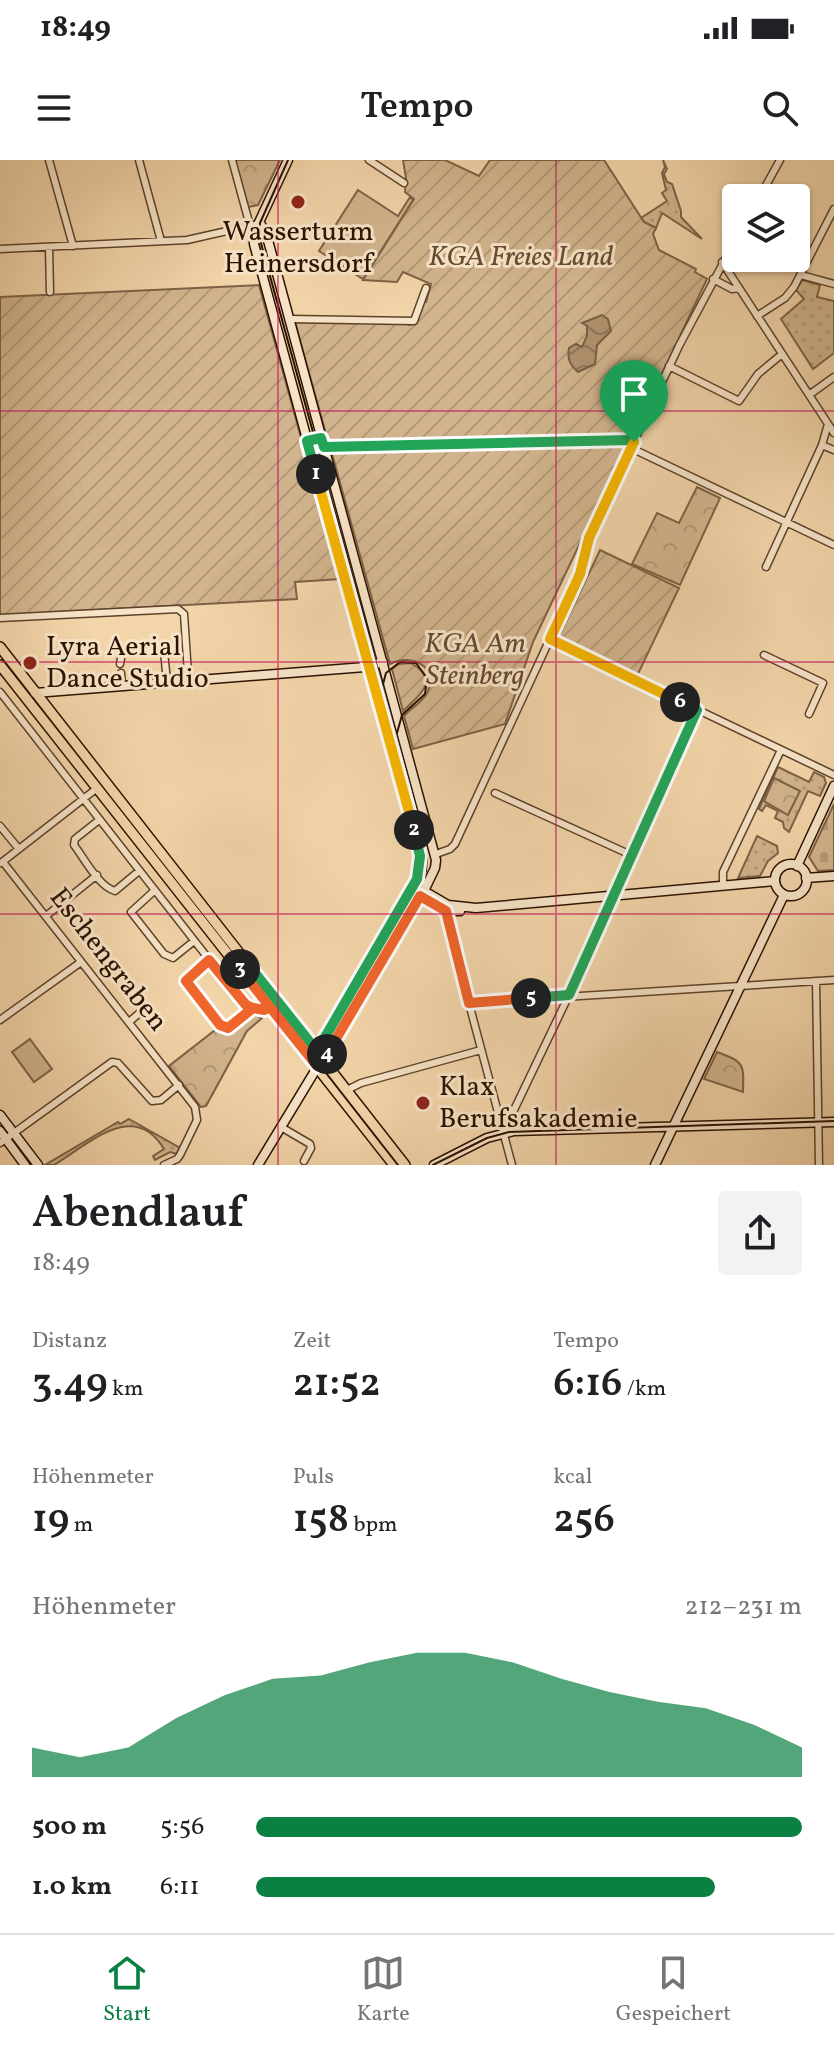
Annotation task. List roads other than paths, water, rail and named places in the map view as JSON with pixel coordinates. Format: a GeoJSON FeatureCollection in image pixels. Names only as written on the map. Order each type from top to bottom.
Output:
{"type":"FeatureCollection","features":[{"type":"Feature","properties":{"kind":"main road"},"geometry":{"type":"LineString","coordinates":[[0,647],[243,966],[270,1007],[347,1090],[405,1165]]}},
{"type":"Feature","properties":{"kind":"main road"},"geometry":{"type":"LineString","coordinates":[[0,665],[96,789],[319,1059],[394,1165]]}},
{"type":"Feature","properties":{"kind":"street"},"geometry":{"type":"LineString","coordinates":[[49,160],[73,246]]}},
{"type":"Feature","properties":{"kind":"street"},"geometry":{"type":"LineString","coordinates":[[139,160],[161,241]]}},
{"type":"Feature","properties":{"kind":"street"},"geometry":{"type":"LineString","coordinates":[[232,160],[255,225],[266,233],[436,854],[435,868],[258,1165]]}},
{"type":"Feature","properties":{"kind":"street"},"geometry":{"type":"LineString","coordinates":[[288,160],[255,225],[256,252],[419,850],[418,892]]}},
{"type":"Feature","properties":{"kind":"street"},"geometry":{"type":"LineString","coordinates":[[369,160],[404,183]]}},
{"type":"Feature","properties":{"kind":"street"},"geometry":{"type":"LineString","coordinates":[[767,184],[780,160]]}},
{"type":"Feature","properties":{"kind":"street"},"geometry":{"type":"LineString","coordinates":[[757,316],[785,298],[801,275],[834,211]]}},
{"type":"Feature","properties":{"kind":"street"},"geometry":{"type":"LineString","coordinates":[[0,249],[161,241],[213,236],[255,225]]}},
{"type":"Feature","properties":{"kind":"street"},"geometry":{"type":"LineString","coordinates":[[49,247],[50,292]]}},
{"type":"Feature","properties":{"kind":"street"},"geometry":{"type":"LineString","coordinates":[[436,854],[455,844],[580,574],[589,538],[669,366],[722,262]]}},
{"type":"Feature","properties":{"kind":"street"},"geometry":{"type":"LineString","coordinates":[[729,272],[834,433]]}},
{"type":"Feature","properties":{"kind":"street"},"geometry":{"type":"LineString","coordinates":[[801,275],[834,284]]}},
{"type":"Feature","properties":{"kind":"street"},"geometry":{"type":"LineString","coordinates":[[713,279],[732,289],[739,288]]}},
{"type":"Feature","properties":{"kind":"street"},"geometry":{"type":"LineString","coordinates":[[289,319],[414,321],[426,288]]}},
{"type":"Feature","properties":{"kind":"street"},"geometry":{"type":"LineString","coordinates":[[669,366],[739,401],[758,374],[782,354]]}},
{"type":"Feature","properties":{"kind":"street"},"geometry":{"type":"LineString","coordinates":[[809,395],[834,377]]}},
{"type":"Feature","properties":{"kind":"street"},"geometry":{"type":"LineString","coordinates":[[766,567],[822,445],[828,424]]}},
{"type":"Feature","properties":{"kind":"street"},"geometry":{"type":"LineString","coordinates":[[307,441],[321,438]]}},
{"type":"Feature","properties":{"kind":"street"},"geometry":{"type":"LineString","coordinates":[[324,447],[630,440],[633,445],[834,545]]}},
{"type":"Feature","properties":{"kind":"street"},"geometry":{"type":"LineString","coordinates":[[822,445],[834,450]]}},
{"type":"Feature","properties":{"kind":"street"},"geometry":{"type":"LineString","coordinates":[[0,618],[178,609],[184,614],[188,674]]}},
{"type":"Feature","properties":{"kind":"street"},"geometry":{"type":"LineString","coordinates":[[550,639],[834,775]]}},
{"type":"Feature","properties":{"kind":"street"},"geometry":{"type":"LineString","coordinates":[[120,664],[122,653],[160,649],[164,651],[167,682]]}},
{"type":"Feature","properties":{"kind":"street"},"geometry":{"type":"LineString","coordinates":[[764,655],[823,683],[809,714]]}},
{"type":"Feature","properties":{"kind":"street"},"geometry":{"type":"LineString","coordinates":[[35,693],[369,666],[383,662]]}},
{"type":"Feature","properties":{"kind":"street"},"geometry":{"type":"LineString","coordinates":[[121,673],[122,685]]}},
{"type":"Feature","properties":{"kind":"street"},"geometry":{"type":"LineString","coordinates":[[0,692],[240,999],[253,1008],[264,1010],[270,1007]]}},
{"type":"Feature","properties":{"kind":"street"},"geometry":{"type":"LineString","coordinates":[[503,1133],[569,995],[697,710]]}},
{"type":"Feature","properties":{"kind":"street"},"geometry":{"type":"LineString","coordinates":[[723,886],[723,872],[781,750]]}},
{"type":"Feature","properties":{"kind":"street"},"geometry":{"type":"LineString","coordinates":[[797,866],[834,786]]}},
{"type":"Feature","properties":{"kind":"street"},"geometry":{"type":"LineString","coordinates":[[1,863],[96,789]]}},
{"type":"Feature","properties":{"kind":"street"},"geometry":{"type":"LineString","coordinates":[[495,793],[631,855]]}},
{"type":"Feature","properties":{"kind":"street"},"geometry":{"type":"LineString","coordinates":[[99,820],[74,842],[97,875],[109,889],[115,891],[139,871]]}},
{"type":"Feature","properties":{"kind":"street"},"geometry":{"type":"LineString","coordinates":[[0,826],[19,849]]}},
{"type":"Feature","properties":{"kind":"street","name":"Eschengraben"},"geometry":{"type":"LineString","coordinates":[[1,863],[195,1107],[198,1116],[177,1159]]}},
{"type":"Feature","properties":{"kind":"street"},"geometry":{"type":"LineString","coordinates":[[797,866],[806,878],[801,892],[792,896],[779,891],[775,881],[781,868],[797,866]]}},
{"type":"Feature","properties":{"kind":"street"},"geometry":{"type":"LineString","coordinates":[[46,916],[97,875]]}},
{"type":"Feature","properties":{"kind":"street"},"geometry":{"type":"LineString","coordinates":[[806,878],[834,876]]}},
{"type":"Feature","properties":{"kind":"street"},"geometry":{"type":"LineString","coordinates":[[418,892],[447,908],[476,908],[775,881]]}},
{"type":"Feature","properties":{"kind":"street"},"geometry":{"type":"LineString","coordinates":[[154,891],[131,912],[164,954],[173,958],[194,941]]}},
{"type":"Feature","properties":{"kind":"street"},"geometry":{"type":"LineString","coordinates":[[655,1165],[784,895]]}},
{"type":"Feature","properties":{"kind":"street"},"geometry":{"type":"LineString","coordinates":[[447,908],[512,1165]]}},
{"type":"Feature","properties":{"kind":"street"},"geometry":{"type":"LineString","coordinates":[[209,960],[186,981],[220,1025],[228,1028],[253,1008]]}},
{"type":"Feature","properties":{"kind":"street"},"geometry":{"type":"LineString","coordinates":[[0,1020],[81,962]]}},
{"type":"Feature","properties":{"kind":"street"},"geometry":{"type":"LineString","coordinates":[[469,1003],[834,980]]}},
{"type":"Feature","properties":{"kind":"street"},"geometry":{"type":"LineString","coordinates":[[816,981],[819,1165]]}},
{"type":"Feature","properties":{"kind":"street"},"geometry":{"type":"LineString","coordinates":[[129,1022],[143,1010]]}},
{"type":"Feature","properties":{"kind":"street"},"geometry":{"type":"LineString","coordinates":[[347,1090],[361,1083],[481,1050]]}},
{"type":"Feature","properties":{"kind":"street","name":"Eschengraben"},"geometry":{"type":"LineString","coordinates":[[7,1139],[112,1062],[117,1062],[152,1101],[161,1100],[179,1085]]}},
{"type":"Feature","properties":{"kind":"street"},"geometry":{"type":"LineString","coordinates":[[0,1115],[7,1139],[38,1165]]}},
{"type":"Feature","properties":{"kind":"street"},"geometry":{"type":"LineString","coordinates":[[434,1165],[503,1133],[834,1122]]}},
{"type":"Feature","properties":{"kind":"street"},"geometry":{"type":"LineString","coordinates":[[281,1127],[310,1144],[304,1161]]}},
{"type":"Feature","properties":{"kind":"street"},"geometry":{"type":"LineString","coordinates":[[0,1131],[25,1165]]}},
{"type":"Feature","properties":{"kind":"street"},"geometry":{"type":"LineString","coordinates":[[164,1165],[177,1159],[186,1165]]}},
{"type":"Feature","properties":{"kind":"water"},"geometry":{"type":"Polygon","coordinates":[[[602,315],[608,319],[611,331],[597,345],[595,364],[578,372],[570,362],[569,348],[576,344],[582,347],[587,326],[582,323],[602,315]]]}},
{"type":"Feature","properties":{"kind":"tram line"},"geometry":{"type":"LineString","coordinates":[[288,160],[260,223],[259,236],[427,857],[426,871],[417,889],[325,1046],[320,1060],[326,1073],[398,1165]]}},
{"type":"Feature","properties":{"kind":"tram line"},"geometry":{"type":"LineString","coordinates":[[382,688],[386,673],[400,662],[416,663],[427,678],[425,694],[402,715],[397,733]]}},
{"type":"Feature","properties":{"kind":"tram line"},"geometry":{"type":"LineString","coordinates":[[433,1165],[487,1138],[509,1132],[834,1121]]}},
{"type":"Feature","properties":{"kind":"place","name":"Wasserturm Heinersdorf"},"geometry":{"type":"Point","coordinates":[298,202]}},
{"type":"Feature","properties":{"kind":"place","name":"Lyra Aerial Dance Studio"},"geometry":{"type":"Point","coordinates":[30,663]}},
{"type":"Feature","properties":{"kind":"place","name":"Klax Berufsakademie"},"geometry":{"type":"Point","coordinates":[423,1103]}},
{"type":"Feature","properties":{"kind":"park label","name":"KGA Freies Land"},"geometry":{"type":"Point","coordinates":[521,257]}},
{"type":"Feature","properties":{"kind":"park label","name":"KGA Am Steinberg"},"geometry":{"type":"Point","coordinates":[475,660]}}]}
